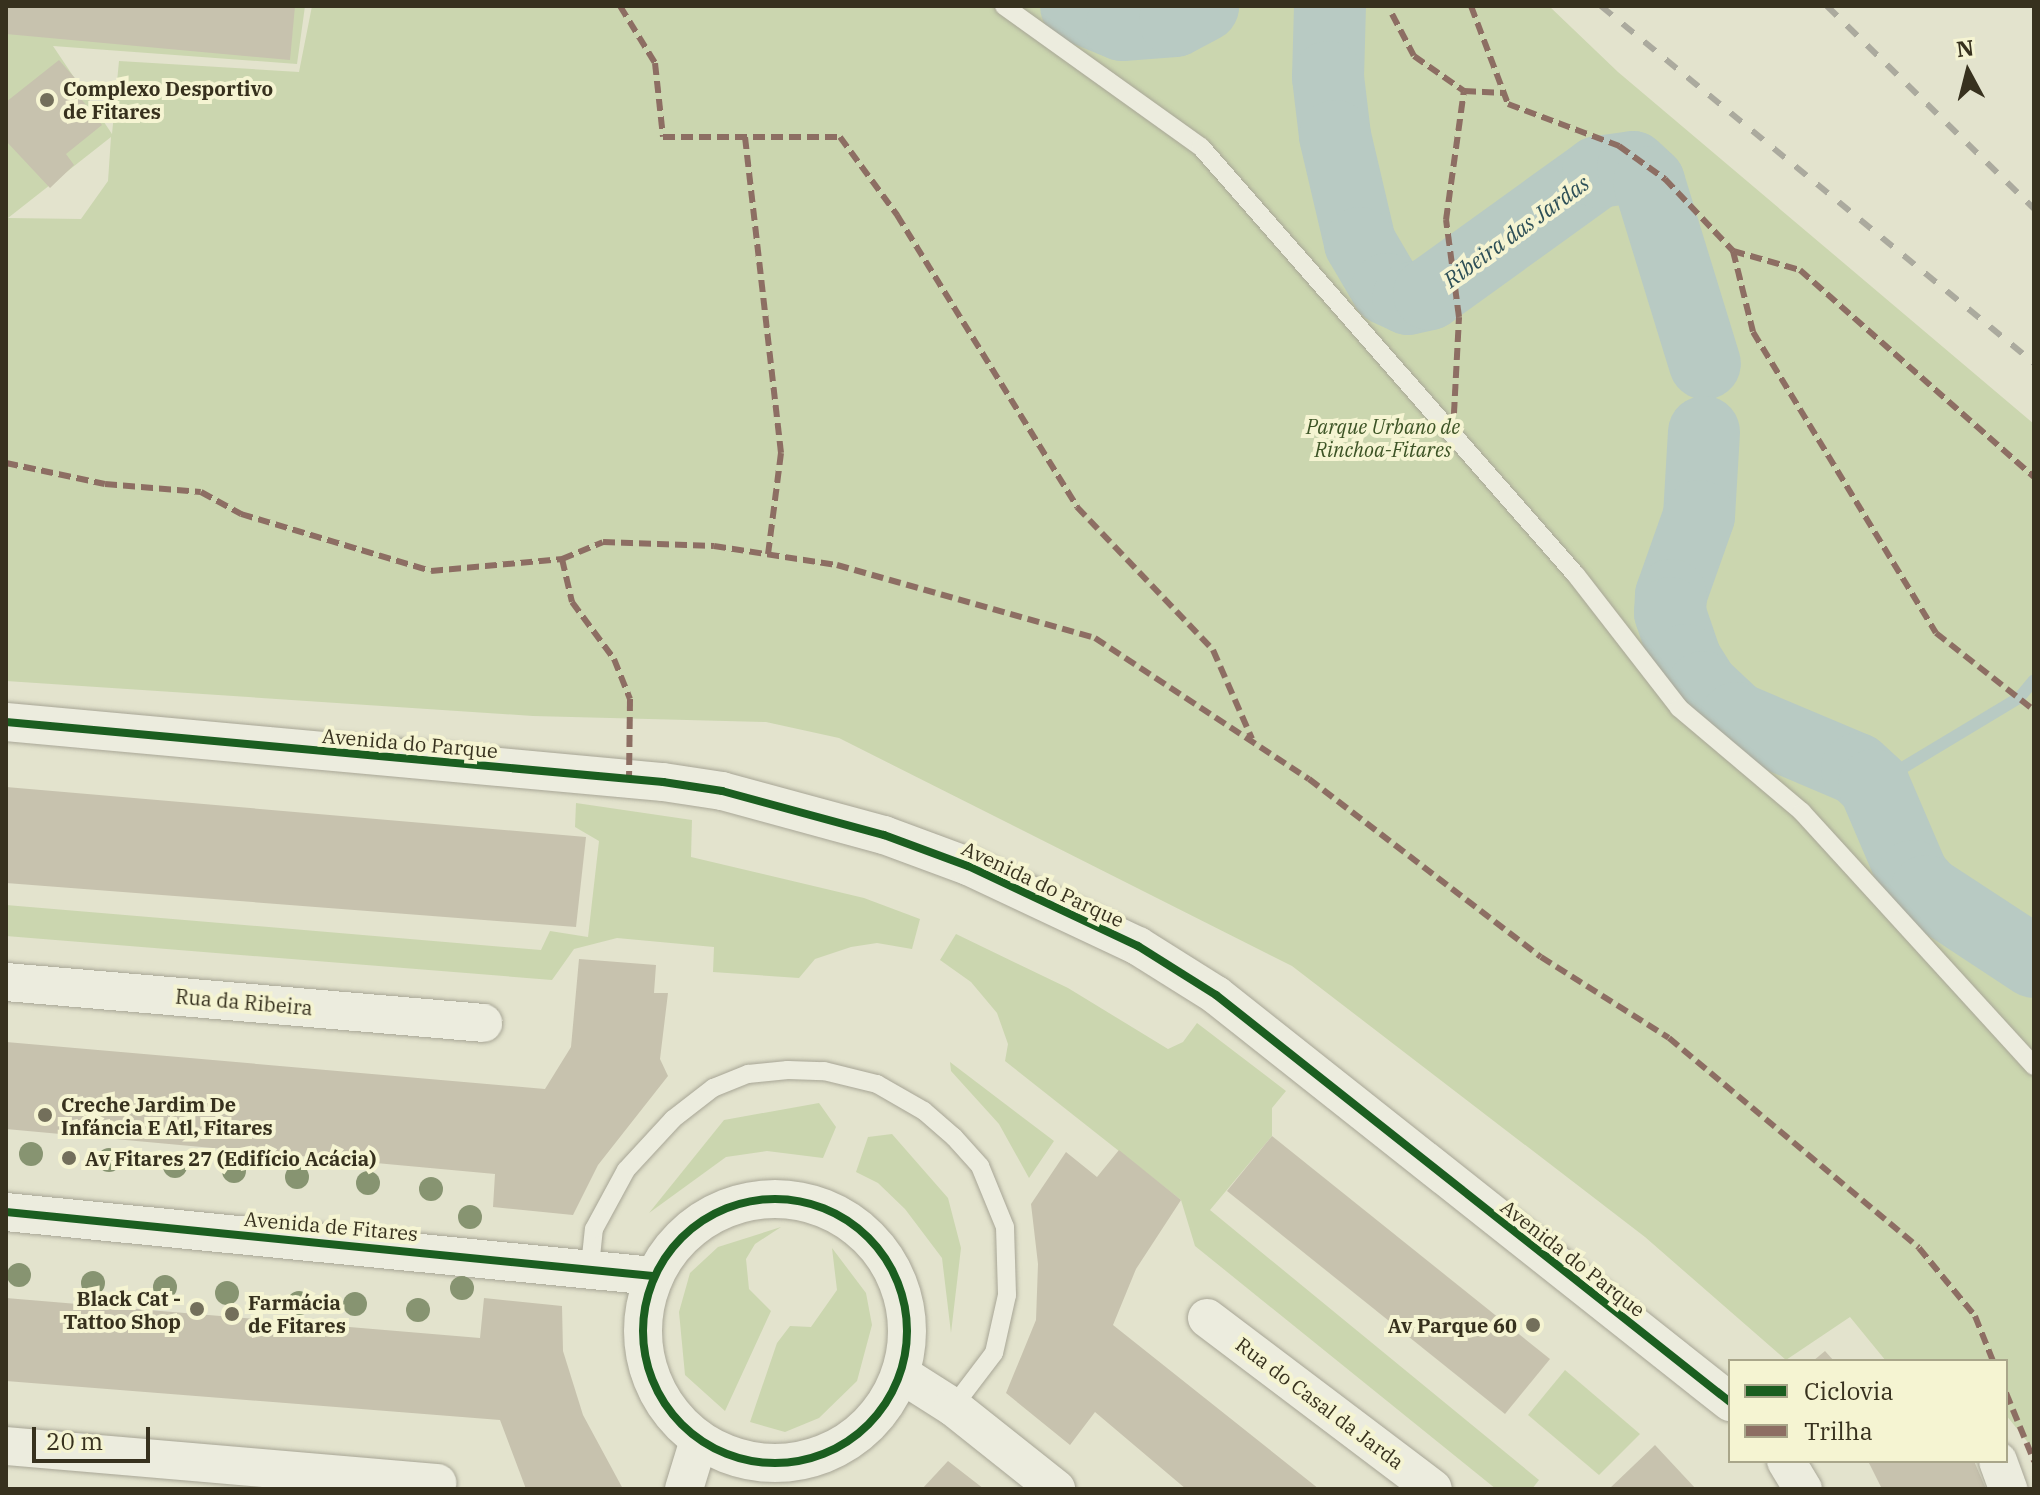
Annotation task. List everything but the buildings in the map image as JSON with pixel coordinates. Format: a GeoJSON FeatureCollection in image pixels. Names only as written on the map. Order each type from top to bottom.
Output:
{"type":"FeatureCollection","features":[{"type":"Feature","properties":{"kind":"street","name":"Avenida do Parque"},"geometry":{"type":"LineString","coordinates":[[6,722],[677,784],[884,835],[968,866],[1138,946],[1216,995],[1728,1400]]}},
{"type":"Feature","properties":{"kind":"street","name":"Rua da Ribeira"},"geometry":{"type":"LineString","coordinates":[[6,982],[483,1023]]}},
{"type":"Feature","properties":{"kind":"street"},"geometry":{"type":"LineString","coordinates":[[786,1199],[827,1209],[858,1228],[885,1258],[903,1294],[908,1334],[901,1374],[884,1405],[851,1438],[797,1462],[754,1476],[728,1455],[699,1440],[672,1415],[652,1383],[643,1348],[643,1311],[653,1276],[676,1242],[708,1216],[746,1201],[786,1199]]}},
{"type":"Feature","properties":{"kind":"street","name":"Avenida de Fitares"},"geometry":{"type":"LineString","coordinates":[[6,1212],[590,1266],[653,1276]]}},
{"type":"Feature","properties":{"kind":"street","name":"Rua do Casal da Jarda"},"geometry":{"type":"LineString","coordinates":[[1207,1318],[1433,1489]]}},
{"type":"Feature","properties":{"kind":"street"},"geometry":{"type":"LineString","coordinates":[[901,1374],[953,1407],[1056,1489]]}},
{"type":"Feature","properties":{"kind":"street"},"geometry":{"type":"LineString","coordinates":[[684,1489],[699,1440]]}},
{"type":"Feature","properties":{"kind":"street"},"geometry":{"type":"LineString","coordinates":[[6,1446],[437,1483]]}},
{"type":"Feature","properties":{"kind":"street"},"geometry":{"type":"LineString","coordinates":[[1787,1463],[1803,1489]]}},
{"type":"Feature","properties":{"kind":"street"},"geometry":{"type":"LineString","coordinates":[[1999,1463],[2008,1489]]}},
{"type":"Feature","properties":{"kind":"lane"},"geometry":{"type":"LineString","coordinates":[[1004,6],[1201,147],[1566,563],[1679,708],[1802,812],[2034,1066]]}},
{"type":"Feature","properties":{"kind":"lane"},"geometry":{"type":"LineString","coordinates":[[590,1266],[594,1229],[626,1170],[673,1119],[713,1088],[748,1074],[788,1070],[824,1071],[877,1084],[924,1111],[954,1137],[980,1166],[1005,1227],[1007,1295],[994,1353],[953,1407]]}},
{"type":"Feature","properties":{"kind":"green space","name":"Parque Urbano de Rinchoa-Fitares"},"geometry":{"type":"Polygon","coordinates":[[[6,6],[305,6],[297,64],[53,46],[112,134],[119,61],[299,72],[312,6],[1549,6],[1618,72],[2034,424],[2034,1450],[2008,1418],[2008,1359],[1884,1359],[1850,1317],[1785,1359],[1645,1237],[1292,966],[839,738],[766,722],[533,716],[6,681],[6,6]],[[111,137],[8,218],[81,219],[108,181],[111,137]]]}},
{"type":"Feature","properties":{"kind":"green space"},"geometry":{"type":"Polygon","coordinates":[[[576,803],[692,820],[691,857],[864,898],[920,919],[912,949],[877,943],[851,947],[815,959],[799,978],[713,972],[714,947],[617,938],[574,949],[552,980],[6,936],[6,905],[541,950],[550,931],[588,937],[599,841],[575,827],[576,803]]]}},
{"type":"Feature","properties":{"kind":"green space"},"geometry":{"type":"Polygon","coordinates":[[[956,934],[1068,988],[1168,1049],[1183,1042],[1197,1023],[1286,1091],[1272,1108],[1272,1136],[1210,1210],[1539,1480],[1532,1489],[1496,1489],[1195,1246],[1181,1200],[1005,1061],[1008,1044],[997,1013],[971,982],[940,960],[956,934]]]}},
{"type":"Feature","properties":{"kind":"green space"},"geometry":{"type":"Polygon","coordinates":[[[950,1062],[1054,1141],[1029,1178],[999,1124],[951,1071],[950,1062]]]}},
{"type":"Feature","properties":{"kind":"green space"},"geometry":{"type":"Polygon","coordinates":[[[819,1103],[836,1127],[823,1158],[767,1151],[726,1157],[649,1213],[724,1120],[819,1103]]]}},
{"type":"Feature","properties":{"kind":"green space"},"geometry":{"type":"Polygon","coordinates":[[[892,1134],[948,1198],[961,1248],[951,1333],[942,1258],[905,1209],[878,1183],[856,1172],[868,1137],[892,1134]]]}},
{"type":"Feature","properties":{"kind":"green space"},"geometry":{"type":"Polygon","coordinates":[[[781,1227],[755,1244],[746,1259],[749,1289],[771,1311],[725,1411],[685,1375],[679,1312],[690,1273],[718,1247],[781,1227]]]}},
{"type":"Feature","properties":{"kind":"green space"},"geometry":{"type":"Polygon","coordinates":[[[832,1248],[866,1293],[872,1325],[857,1381],[819,1418],[785,1432],[750,1422],[777,1343],[790,1326],[811,1327],[837,1290],[832,1248]]]}},
{"type":"Feature","properties":{"kind":"green space"},"geometry":{"type":"Polygon","coordinates":[[[1565,1370],[1640,1434],[1599,1475],[1528,1415],[1565,1370]]]}},
{"type":"Feature","properties":{"kind":"waterway","name":"Ribeira das Jardas"},"geometry":{"type":"LineString","coordinates":[[1076,6],[1122,25],[1175,21],[1203,6]]}},
{"type":"Feature","properties":{"kind":"waterway","name":"Ribeira das Jardas"},"geometry":{"type":"LineString","coordinates":[[1330,6],[1328,77],[1335,136],[1360,243],[1387,289],[1408,299],[1429,294],[1598,172],[1633,167],[1649,182],[1705,364]]}},
{"type":"Feature","properties":{"kind":"waterway","name":"Ribeira das Jardas"},"geometry":{"type":"LineString","coordinates":[[1704,432],[1699,516],[1671,595],[1670,613],[1686,660],[1703,687],[1736,718],[1857,769],[1874,785],[1913,876],[1926,891],[2034,962]]}},
{"type":"Feature","properties":{"kind":"waterway"},"geometry":{"type":"LineString","coordinates":[[1874,785],[2019,698],[2034,680]]}},
{"type":"Feature","properties":{"kind":"railway"},"geometry":{"type":"LineString","coordinates":[[1601,6],[2034,363]]}},
{"type":"Feature","properties":{"kind":"railway"},"geometry":{"type":"LineString","coordinates":[[1827,6],[2034,209]]}},
{"type":"Feature","properties":{"kind":"marked path"},"geometry":{"type":"LineString","coordinates":[[620,6],[655,63],[663,137],[840,137],[897,215],[1077,507],[1213,650],[1252,739]]}},
{"type":"Feature","properties":{"kind":"marked path"},"geometry":{"type":"LineString","coordinates":[[1471,6],[1508,104],[1619,146],[1665,179],[1733,251],[1753,332],[1936,633],[2034,710]]}},
{"type":"Feature","properties":{"kind":"marked path"},"geometry":{"type":"LineString","coordinates":[[1392,14],[1414,56],[1464,91],[1504,93]]}},
{"type":"Feature","properties":{"kind":"marked path"},"geometry":{"type":"LineString","coordinates":[[1453,432],[1459,317],[1446,220],[1464,91]]}},
{"type":"Feature","properties":{"kind":"marked path"},"geometry":{"type":"LineString","coordinates":[[745,137],[781,453],[768,554]]}},
{"type":"Feature","properties":{"kind":"marked path"},"geometry":{"type":"LineString","coordinates":[[1733,251],[1800,270],[2034,477]]}},
{"type":"Feature","properties":{"kind":"marked path"},"geometry":{"type":"LineString","coordinates":[[6,463],[105,484],[201,492],[241,514],[431,571],[562,559],[603,542],[714,546],[837,565],[1095,638],[1309,779],[1541,957],[1669,1038],[1919,1248],[1975,1316],[1992,1359]]}},
{"type":"Feature","properties":{"kind":"marked path"},"geometry":{"type":"LineString","coordinates":[[562,559],[572,602],[614,659],[630,699],[629,779]]}},
{"type":"Feature","properties":{"kind":"marked path"},"geometry":{"type":"LineString","coordinates":[[2008,1398],[2034,1461]]}},
{"type":"Feature","properties":{"kind":"cycle path"},"geometry":{"type":"LineString","coordinates":[[6,722],[663,782],[722,791],[884,835],[968,866],[1138,946],[1216,995],[1728,1400]]}},
{"type":"Feature","properties":{"kind":"cycle path"},"geometry":{"type":"LineString","coordinates":[[775,1199],[825,1209],[859,1229],[877,1247],[897,1281],[907,1331],[897,1381],[877,1415],[859,1433],[825,1453],[775,1463],[725,1453],[691,1433],[673,1415],[653,1381],[643,1331],[653,1281],[673,1247],[691,1229],[725,1209],[775,1199]]}},
{"type":"Feature","properties":{"kind":"cycle path"},"geometry":{"type":"LineString","coordinates":[[6,1212],[653,1276]]}},
{"type":"Feature","properties":{"kind":"place","name":"Complexo Desportivo de Fitares"},"geometry":{"type":"Point","coordinates":[47,100]}},
{"type":"Feature","properties":{"kind":"place","name":"Creche Jardim De Infáncia E Atl, Fitares"},"geometry":{"type":"Point","coordinates":[45,1115]}},
{"type":"Feature","properties":{"kind":"place","name":"Av Fitares 27 (Edifício Acácia)"},"geometry":{"type":"Point","coordinates":[69,1158]}},
{"type":"Feature","properties":{"kind":"place","name":"Black Cat - Tattoo Shop"},"geometry":{"type":"Point","coordinates":[197,1309]}},
{"type":"Feature","properties":{"kind":"place","name":"Farmácia de Fitares"},"geometry":{"type":"Point","coordinates":[232,1314]}},
{"type":"Feature","properties":{"kind":"place","name":"Av Parque 60"},"geometry":{"type":"Point","coordinates":[1533,1325]}}]}
